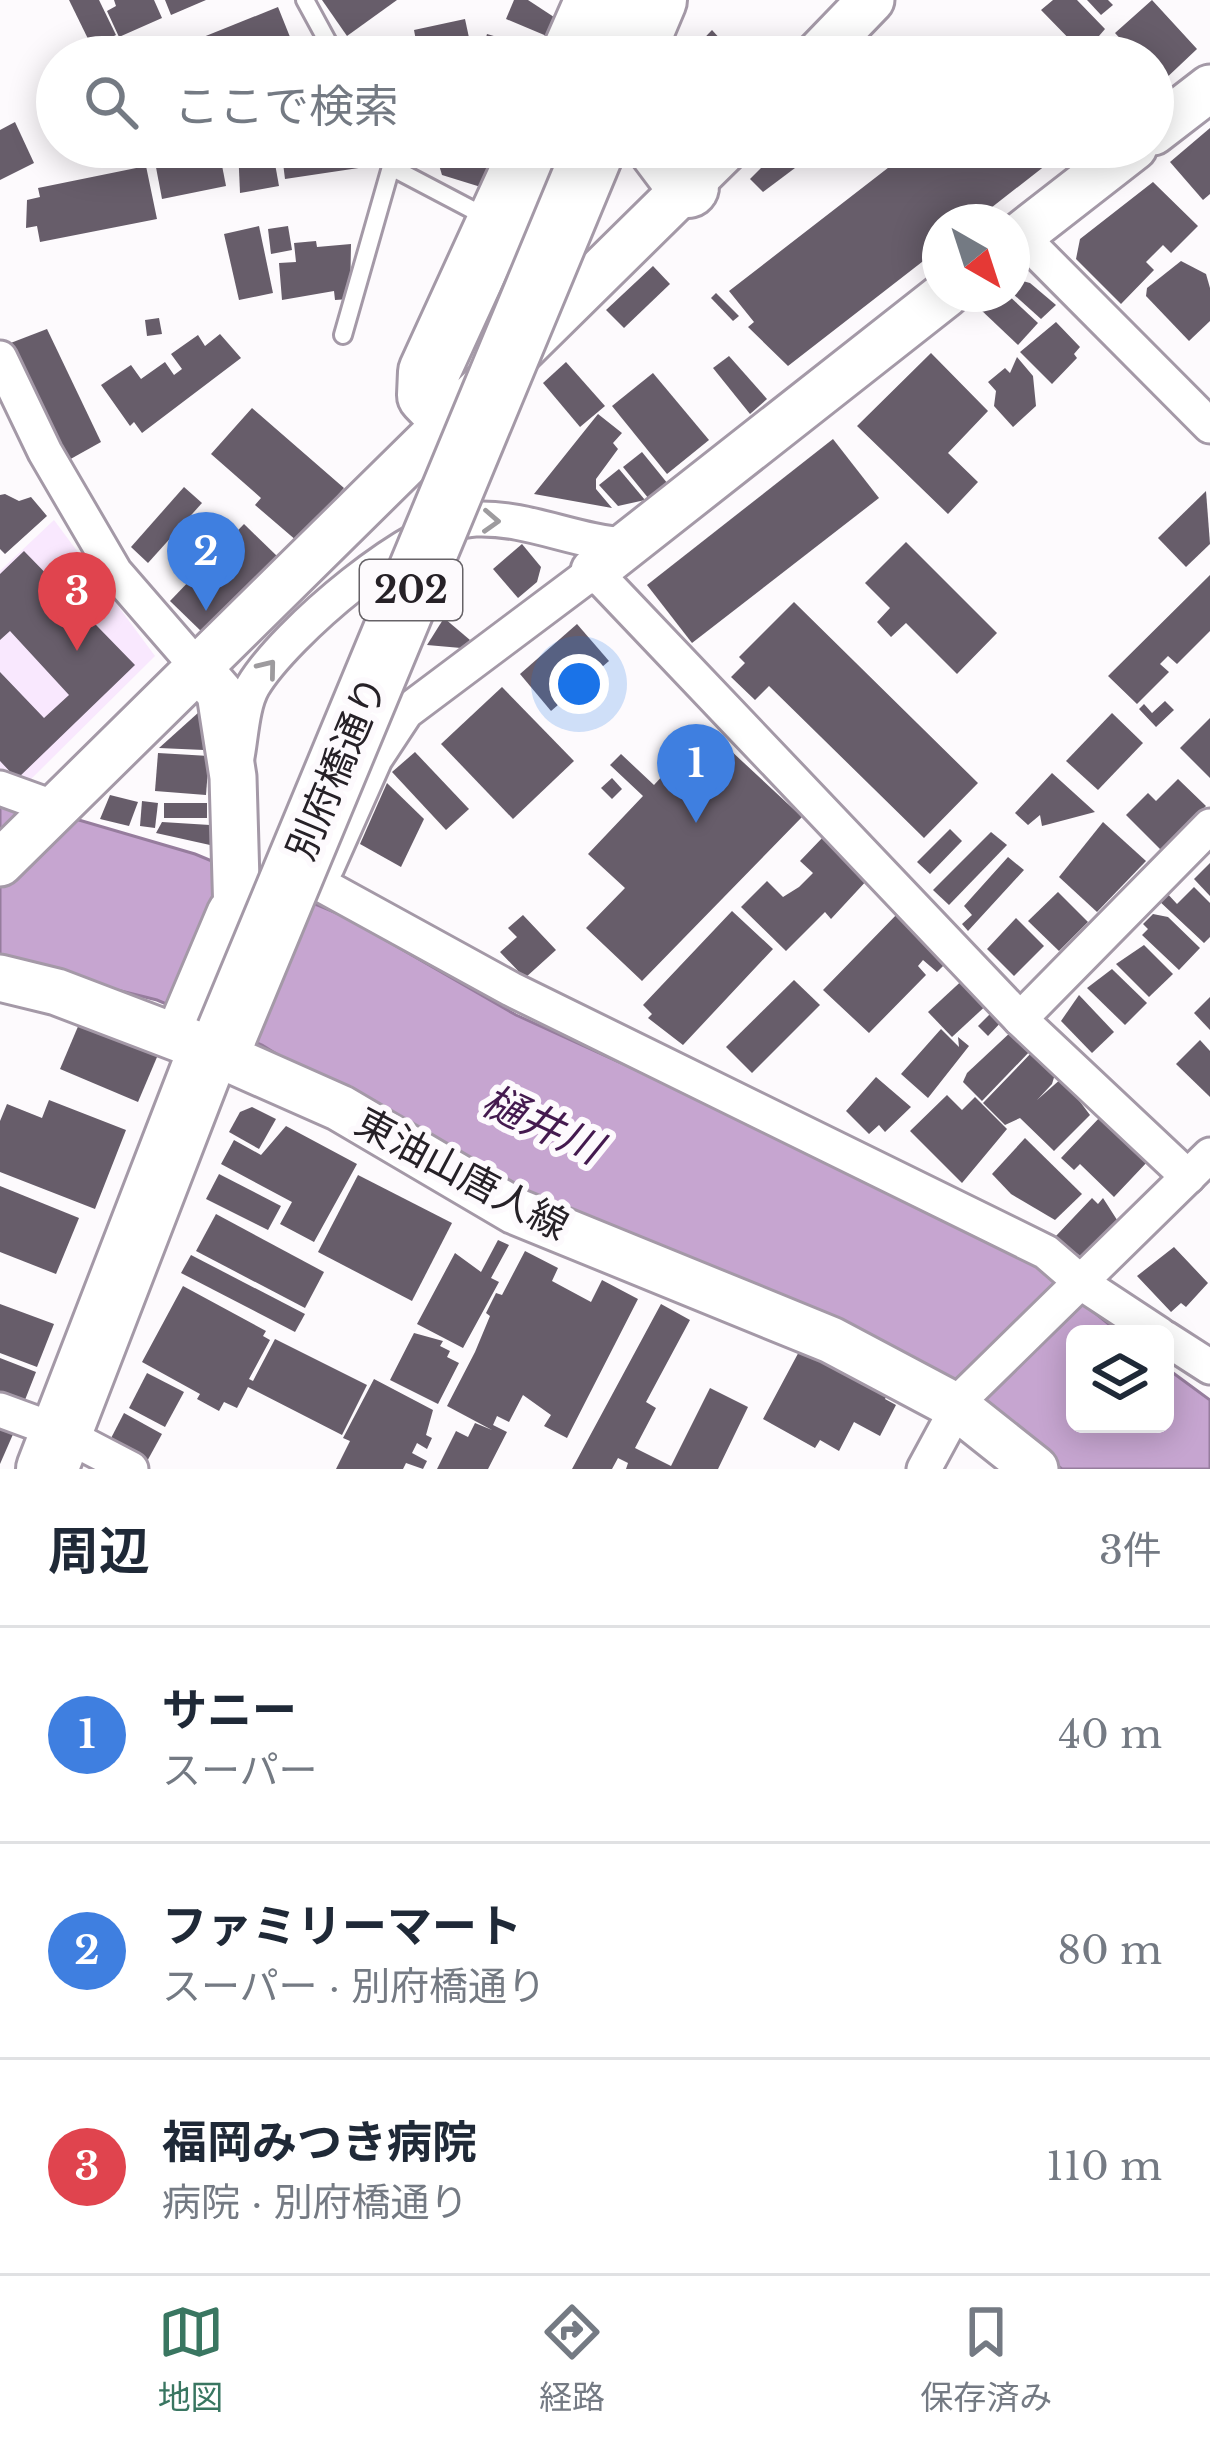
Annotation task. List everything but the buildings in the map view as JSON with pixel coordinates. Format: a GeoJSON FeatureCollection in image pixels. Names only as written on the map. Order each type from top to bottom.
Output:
{"type":"FeatureCollection","features":[{"type":"Feature","properties":{"kind":"highway"},"geometry":{"type":"LineString","coordinates":[[454,422],[428,395],[429,372],[523,168]]}},
{"type":"Feature","properties":{"kind":"highway","name":"別府橋通り"},"geometry":{"type":"LineString","coordinates":[[53,1450],[210,1034],[245,909],[551,168]]}},
{"type":"Feature","properties":{"kind":"highway","name":"別府橋通り"},"geometry":{"type":"LineString","coordinates":[[245,909],[585,168]]}},
{"type":"Feature","properties":{"kind":"street"},"geometry":{"type":"LineString","coordinates":[[836,36],[871,0]]}},
{"type":"Feature","properties":{"kind":"street"},"geometry":{"type":"LineString","coordinates":[[1174,116],[1210,88]]}},
{"type":"Feature","properties":{"kind":"street"},"geometry":{"type":"LineString","coordinates":[[0,863],[454,422],[684,168]]}},
{"type":"Feature","properties":{"kind":"street"},"geometry":{"type":"LineString","coordinates":[[1030,227],[1107,168]]}},
{"type":"Feature","properties":{"kind":"street"},"geometry":{"type":"LineString","coordinates":[[1030,252],[1210,426]]}},
{"type":"Feature","properties":{"kind":"street"},"geometry":{"type":"LineString","coordinates":[[316,891],[375,759],[406,712],[612,558],[923,312]]}},
{"type":"Feature","properties":{"kind":"street"},"geometry":{"type":"LineString","coordinates":[[0,358],[45,452],[116,572],[220,693],[245,909],[316,891],[1046,1252],[1080,1288],[1143,1325]]}},
{"type":"Feature","properties":{"kind":"street"},"geometry":{"type":"LineString","coordinates":[[232,777],[250,689],[289,642],[420,536],[476,519],[529,523],[594,544],[612,558],[1020,1019],[1199,1166],[960,1402],[924,1469]]}},
{"type":"Feature","properties":{"kind":"street"},"geometry":{"type":"LineString","coordinates":[[0,788],[57,811]]}},
{"type":"Feature","properties":{"kind":"street"},"geometry":{"type":"LineString","coordinates":[[1020,1019],[1210,826]]}},
{"type":"Feature","properties":{"kind":"street","name":"東油山唐人線"},"geometry":{"type":"LineString","coordinates":[[0,978],[210,1034],[515,1211],[831,1340],[960,1402],[1035,1469]]}},
{"type":"Feature","properties":{"kind":"street"},"geometry":{"type":"LineString","coordinates":[[1174,1344],[1210,1367]]}},
{"type":"Feature","properties":{"kind":"street"},"geometry":{"type":"LineString","coordinates":[[0,1409],[53,1450],[131,1469]]}},
{"type":"Feature","properties":{"kind":"lane"},"geometry":{"type":"LineString","coordinates":[[305,0],[325,36]]}},
{"type":"Feature","properties":{"kind":"lane"},"geometry":{"type":"LineString","coordinates":[[343,335],[392,168]]}},
{"type":"Feature","properties":{"kind":"lane"},"geometry":{"type":"LineString","coordinates":[[394,168],[499,224]]}},
{"type":"Feature","properties":{"kind":"shaded area"},"geometry":{"type":"Polygon","coordinates":[[[54,520],[155,656],[24,786],[0,776],[0,571],[54,520]]]}},
{"type":"Feature","properties":{"kind":"water","name":"樋井川"},"geometry":{"type":"Polygon","coordinates":[[[0,797],[195,854],[344,916],[516,1015],[799,1144],[1035,1264],[1110,1325],[1066,1325],[1066,1433],[1174,1433],[1174,1374],[1210,1400],[1210,1469],[1062,1469],[1011,1432],[477,1178],[262,1045],[157,1000],[0,961],[0,797]]]}},
{"type":"Feature","properties":{"kind":"place","name":"ファミリーマート"},"geometry":{"type":"Point","coordinates":[206,611]}},
{"type":"Feature","properties":{"kind":"place","name":"福岡みつき病院"},"geometry":{"type":"Point","coordinates":[77,651]}},
{"type":"Feature","properties":{"kind":"place","name":"サニー"},"geometry":{"type":"Point","coordinates":[696,823]}}]}
